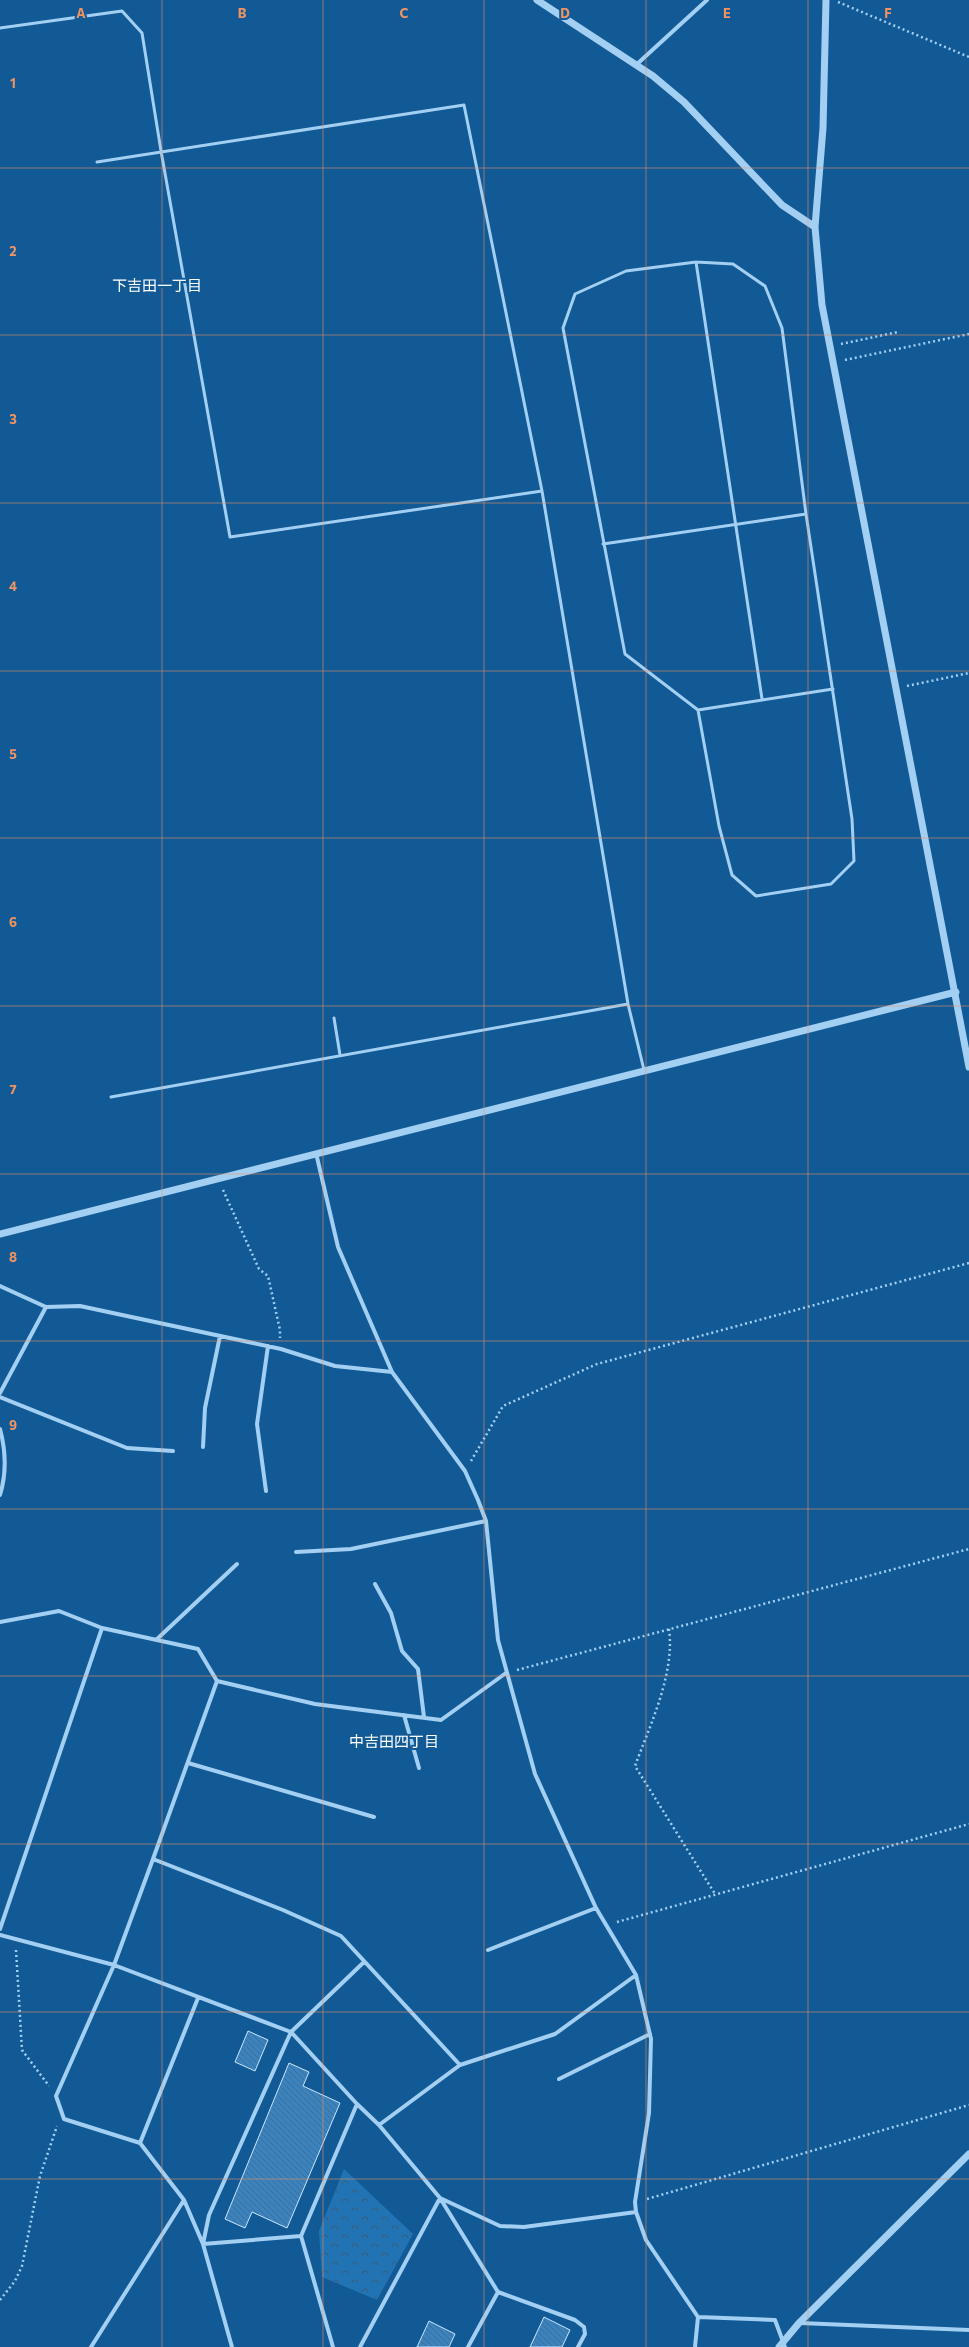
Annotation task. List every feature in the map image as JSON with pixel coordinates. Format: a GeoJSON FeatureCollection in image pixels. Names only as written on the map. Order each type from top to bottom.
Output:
{"type":"FeatureCollection","features":[{"type":"Feature","properties":{"kind":"street"},"geometry":{"type":"LineString","coordinates":[[537,0],[636,65],[684,102],[782,205],[815,227]]}},
{"type":"Feature","properties":{"kind":"street"},"geometry":{"type":"LineString","coordinates":[[636,65],[707,0]]}},
{"type":"Feature","properties":{"kind":"street"},"geometry":{"type":"LineString","coordinates":[[825,1],[823,128],[815,227],[822,305],[956,992],[969,1067]]}},
{"type":"Feature","properties":{"kind":"street"},"geometry":{"type":"LineString","coordinates":[[0,1234],[956,992]]}},
{"type":"Feature","properties":{"kind":"street"},"geometry":{"type":"LineString","coordinates":[[316,1153],[338,1247],[392,1372],[465,1471],[486,1521],[498,1640],[534,1774],[596,1908],[636,1975],[650,2034],[649,2113],[635,2202],[636,2212],[646,2240],[698,2317],[695,2347]]}},
{"type":"Feature","properties":{"kind":"street"},"geometry":{"type":"LineString","coordinates":[[0,1286],[46,1307],[80,1306],[279,1348],[336,1366],[392,1372]]}},
{"type":"Feature","properties":{"kind":"street"},"geometry":{"type":"LineString","coordinates":[[0,1392],[46,1307]]}},
{"type":"Feature","properties":{"kind":"street"},"geometry":{"type":"LineString","coordinates":[[203,1447],[205,1408],[220,1336]]}},
{"type":"Feature","properties":{"kind":"street"},"geometry":{"type":"LineString","coordinates":[[266,1491],[257,1424],[268,1346]]}},
{"type":"Feature","properties":{"kind":"street"},"geometry":{"type":"LineString","coordinates":[[0,1397],[127,1448],[173,1450]]}},
{"type":"Feature","properties":{"kind":"street"},"geometry":{"type":"LineString","coordinates":[[0,1429],[6,1451],[5,1474],[0,1495]]}},
{"type":"Feature","properties":{"kind":"street"},"geometry":{"type":"LineString","coordinates":[[296,1552],[350,1550],[486,1521]]}},
{"type":"Feature","properties":{"kind":"street"},"geometry":{"type":"LineString","coordinates":[[156,1640],[237,1564]]}},
{"type":"Feature","properties":{"kind":"street"},"geometry":{"type":"LineString","coordinates":[[375,1584],[391,1613],[402,1651],[418,1669],[424,1718]]}},
{"type":"Feature","properties":{"kind":"street"},"geometry":{"type":"LineString","coordinates":[[0,1622],[59,1611],[102,1628],[198,1649],[217,1681],[316,1704],[441,1720],[506,1673]]}},
{"type":"Feature","properties":{"kind":"street"},"geometry":{"type":"LineString","coordinates":[[0,1929],[102,1628]]}},
{"type":"Feature","properties":{"kind":"street"},"geometry":{"type":"LineString","coordinates":[[217,1681],[114,1965],[56,2096],[64,2119],[140,2144],[184,2200],[203,2244],[232,2347]]}},
{"type":"Feature","properties":{"kind":"street"},"geometry":{"type":"LineString","coordinates":[[404,1715],[419,1768]]}},
{"type":"Feature","properties":{"kind":"street"},"geometry":{"type":"LineString","coordinates":[[188,1763],[374,1817]]}},
{"type":"Feature","properties":{"kind":"street"},"geometry":{"type":"LineString","coordinates":[[153,1859],[283,1910],[341,1936],[460,2065]]}},
{"type":"Feature","properties":{"kind":"street"},"geometry":{"type":"LineString","coordinates":[[488,1950],[596,1908]]}},
{"type":"Feature","properties":{"kind":"street"},"geometry":{"type":"LineString","coordinates":[[0,1935],[114,1965],[291,2032],[357,2104],[379,2125],[440,2198],[498,2292],[575,2320],[584,2327],[585,2334],[578,2347]]}},
{"type":"Feature","properties":{"kind":"street"},"geometry":{"type":"LineString","coordinates":[[203,2244],[209,2215],[291,2032],[364,1962]]}},
{"type":"Feature","properties":{"kind":"street"},"geometry":{"type":"LineString","coordinates":[[379,2125],[460,2065],[556,2034],[636,1975]]}},
{"type":"Feature","properties":{"kind":"street"},"geometry":{"type":"LineString","coordinates":[[140,2144],[198,1998]]}},
{"type":"Feature","properties":{"kind":"street"},"geometry":{"type":"LineString","coordinates":[[559,2079],[650,2034]]}},
{"type":"Feature","properties":{"kind":"street"},"geometry":{"type":"LineString","coordinates":[[333,2347],[301,2236],[357,2104]]}},
{"type":"Feature","properties":{"kind":"street"},"geometry":{"type":"LineString","coordinates":[[779,2347],[784,2344],[799,2323],[969,2154]]}},
{"type":"Feature","properties":{"kind":"street"},"geometry":{"type":"LineString","coordinates":[[440,2198],[500,2226],[524,2227],[636,2212]]}},
{"type":"Feature","properties":{"kind":"street"},"geometry":{"type":"LineString","coordinates":[[360,2347],[440,2198]]}},
{"type":"Feature","properties":{"kind":"street"},"geometry":{"type":"LineString","coordinates":[[91,2347],[184,2200]]}},
{"type":"Feature","properties":{"kind":"street"},"geometry":{"type":"LineString","coordinates":[[203,2244],[301,2236]]}},
{"type":"Feature","properties":{"kind":"street"},"geometry":{"type":"LineString","coordinates":[[468,2347],[498,2292]]}},
{"type":"Feature","properties":{"kind":"street"},"geometry":{"type":"LineString","coordinates":[[698,2317],[776,2320],[784,2344]]}},
{"type":"Feature","properties":{"kind":"street"},"geometry":{"type":"LineString","coordinates":[[799,2323],[969,2330]]}},
{"type":"Feature","properties":{"kind":"lane"},"geometry":{"type":"LineString","coordinates":[[0,28],[122,11],[142,33],[161,151],[230,537],[542,491]]}},
{"type":"Feature","properties":{"kind":"lane"},"geometry":{"type":"LineString","coordinates":[[97,162],[464,105],[542,491],[628,1004],[644,1070]]}},
{"type":"Feature","properties":{"kind":"lane"},"geometry":{"type":"LineString","coordinates":[[696,262],[737,524],[762,699]]}},
{"type":"Feature","properties":{"kind":"lane"},"geometry":{"type":"LineString","coordinates":[[696,262],[733,264],[765,286],[782,328],[806,514],[852,819],[854,861],[830,884],[756,896],[732,875],[719,826],[698,710],[625,654],[602,544],[563,328],[574,294],[626,270],[696,262]]}},
{"type":"Feature","properties":{"kind":"lane"},"geometry":{"type":"LineString","coordinates":[[602,544],[806,514]]}},
{"type":"Feature","properties":{"kind":"lane"},"geometry":{"type":"LineString","coordinates":[[698,710],[833,689]]}},
{"type":"Feature","properties":{"kind":"lane"},"geometry":{"type":"LineString","coordinates":[[111,1097],[340,1054],[628,1004]]}},
{"type":"Feature","properties":{"kind":"lane"},"geometry":{"type":"LineString","coordinates":[[334,1018],[340,1054]]}},
{"type":"Feature","properties":{"kind":"path"},"geometry":{"type":"LineString","coordinates":[[834,0],[969,57]]}},
{"type":"Feature","properties":{"kind":"path"},"geometry":{"type":"LineString","coordinates":[[831,347],[898,332]]}},
{"type":"Feature","properties":{"kind":"path"},"geometry":{"type":"LineString","coordinates":[[834,362],[969,334]]}},
{"type":"Feature","properties":{"kind":"path"},"geometry":{"type":"LineString","coordinates":[[896,688],[969,673]]}},
{"type":"Feature","properties":{"kind":"path"},"geometry":{"type":"LineString","coordinates":[[218,1178],[259,1269],[268,1276],[280,1330],[279,1348]]}},
{"type":"Feature","properties":{"kind":"path"},"geometry":{"type":"LineString","coordinates":[[465,1471],[503,1406],[597,1364],[969,1264]]}},
{"type":"Feature","properties":{"kind":"path"},"geometry":{"type":"LineString","coordinates":[[506,1673],[969,1549]]}},
{"type":"Feature","properties":{"kind":"path"},"geometry":{"type":"LineString","coordinates":[[669,1629],[671,1642],[662,1696],[635,1766],[715,1894]]}},
{"type":"Feature","properties":{"kind":"path"},"geometry":{"type":"LineString","coordinates":[[605,1925],[969,1824]]}},
{"type":"Feature","properties":{"kind":"path"},"geometry":{"type":"LineString","coordinates":[[16,1939],[22,2050],[56,2096]]}},
{"type":"Feature","properties":{"kind":"path"},"geometry":{"type":"LineString","coordinates":[[635,2202],[969,2105]]}},
{"type":"Feature","properties":{"kind":"path"},"geometry":{"type":"LineString","coordinates":[[0,2300],[15,2281],[22,2266],[40,2176],[62,2112]]}},
{"type":"Feature","properties":{"kind":"green space"},"geometry":{"type":"Polygon","coordinates":[[[344,2169],[413,2234],[377,2300],[322,2277],[319,2231],[344,2169]]]}},
{"type":"Feature","properties":{"kind":"building"},"geometry":{"type":"Polygon","coordinates":[[[248,2031],[268,2040],[255,2071],[235,2062],[248,2031]]]}},
{"type":"Feature","properties":{"kind":"building"},"geometry":{"type":"Polygon","coordinates":[[[289,2063],[309,2072],[303,2086],[340,2103],[287,2228],[252,2212],[245,2228],[225,2219],[289,2063]]]}},
{"type":"Feature","properties":{"kind":"building"},"geometry":{"type":"Polygon","coordinates":[[[544,2317],[570,2330],[562,2347],[530,2347],[544,2317]]]}},
{"type":"Feature","properties":{"kind":"building"},"geometry":{"type":"Polygon","coordinates":[[[429,2321],[455,2334],[449,2347],[417,2347],[429,2321]]]}},
{"type":"Feature","properties":{"kind":"district","name":"下吉田一丁目"},"geometry":{"type":"Point","coordinates":[157,286]}},
{"type":"Feature","properties":{"kind":"district","name":"中吉田四丁目"},"geometry":{"type":"Point","coordinates":[394,1742]}}]}
